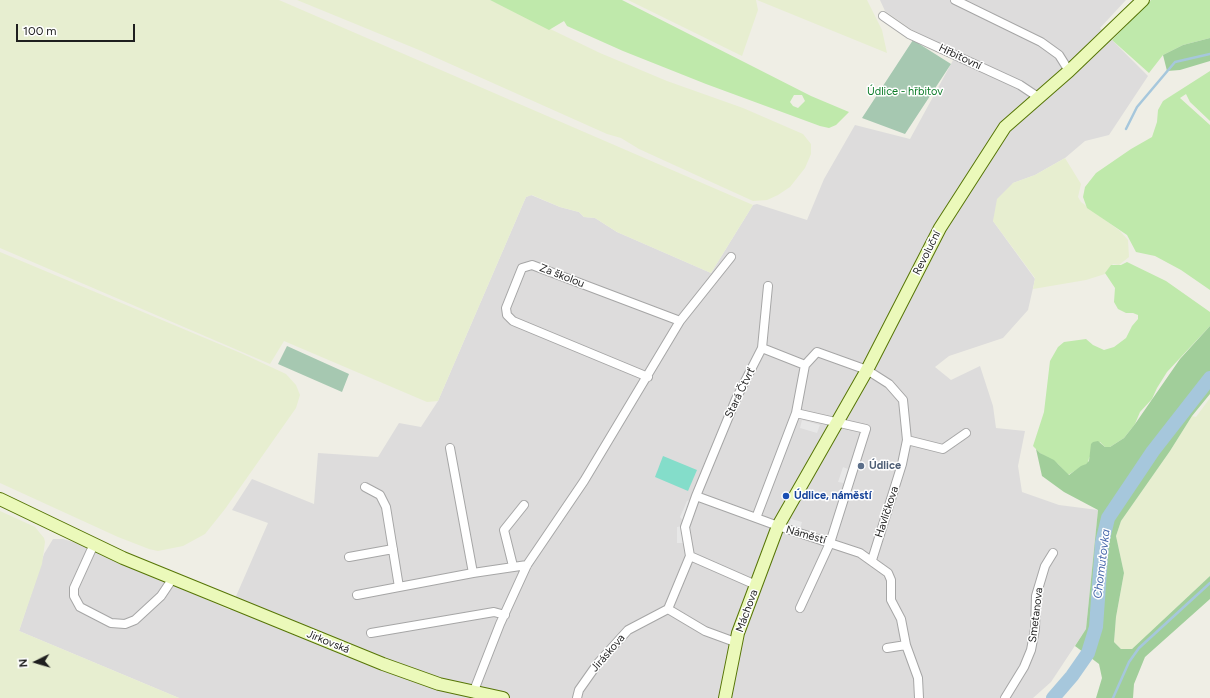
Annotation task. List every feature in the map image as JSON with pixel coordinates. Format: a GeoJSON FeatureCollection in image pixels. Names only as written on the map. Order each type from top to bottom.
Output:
{"type":"FeatureCollection","features":[{"type":"Feature","properties":{"kind":"street"},"geometry":{"type":"LineString","coordinates":[[955,0],[1041,42],[1058,55],[1069,71]]}},
{"type":"Feature","properties":{"kind":"street","name":"Revoluční"},"geometry":{"type":"LineString","coordinates":[[836,424],[867,370],[940,228],[1005,127],[1069,71],[1143,0]]}},
{"type":"Feature","properties":{"kind":"street","name":"Hřbitovní"},"geometry":{"type":"LineString","coordinates":[[883,16],[909,34],[1020,84],[1038,97]]}},
{"type":"Feature","properties":{"kind":"street"},"geometry":{"type":"LineString","coordinates":[[473,693],[527,565],[584,481],[648,377],[680,321],[731,257]]}},
{"type":"Feature","properties":{"kind":"street","name":"Za školou"},"geometry":{"type":"LineString","coordinates":[[648,377],[513,321],[507,316],[506,308],[522,268],[532,265],[680,321]]}},
{"type":"Feature","properties":{"kind":"street","name":"Stará Čtvrť"},"geometry":{"type":"LineString","coordinates":[[690,556],[685,527],[696,496],[736,399],[762,348],[768,286]]}},
{"type":"Feature","properties":{"kind":"street"},"geometry":{"type":"LineString","coordinates":[[696,496],[756,518],[796,413],[805,365],[762,348]]}},
{"type":"Feature","properties":{"kind":"street","name":"Havlíčkova"},"geometry":{"type":"LineString","coordinates":[[805,365],[817,352],[867,370],[889,384],[904,400],[907,440],[902,464],[872,560]]}},
{"type":"Feature","properties":{"kind":"street","name":"Náměstí"},"geometry":{"type":"LineString","coordinates":[[756,518],[830,543],[866,429],[836,424],[796,413]]}},
{"type":"Feature","properties":{"kind":"street","name":"Náměstí"},"geometry":{"type":"LineString","coordinates":[[778,526],[836,424]]}},
{"type":"Feature","properties":{"kind":"street"},"geometry":{"type":"LineString","coordinates":[[907,440],[943,449],[966,433]]}},
{"type":"Feature","properties":{"kind":"street"},"geometry":{"type":"LineString","coordinates":[[450,448],[473,572]]}},
{"type":"Feature","properties":{"kind":"street"},"geometry":{"type":"LineString","coordinates":[[365,487],[380,495],[386,507],[399,587]]}},
{"type":"Feature","properties":{"kind":"street","name":"Jirkovská"},"geometry":{"type":"LineString","coordinates":[[0,499],[94,544],[173,578],[412,676],[487,697],[503,698]]}},
{"type":"Feature","properties":{"kind":"street"},"geometry":{"type":"LineString","coordinates":[[513,566],[504,530],[524,505]]}},
{"type":"Feature","properties":{"kind":"street","name":"Máchova"},"geometry":{"type":"LineString","coordinates":[[725,698],[736,642],[778,526]]}},
{"type":"Feature","properties":{"kind":"street"},"geometry":{"type":"LineString","coordinates":[[800,608],[830,543],[860,553],[872,560],[888,573],[891,580],[891,600],[901,619],[906,645],[918,678],[919,698]]}},
{"type":"Feature","properties":{"kind":"street"},"geometry":{"type":"LineString","coordinates":[[94,544],[74,588],[74,596],[80,607],[112,623],[125,624],[135,620],[162,596],[173,578]]}},
{"type":"Feature","properties":{"kind":"street"},"geometry":{"type":"LineString","coordinates":[[349,557],[393,548]]}},
{"type":"Feature","properties":{"kind":"street","name":"Smetanova"},"geometry":{"type":"LineString","coordinates":[[1006,698],[1024,667],[1031,650],[1035,629],[1036,596],[1045,566],[1053,553]]}},
{"type":"Feature","properties":{"kind":"street"},"geometry":{"type":"LineString","coordinates":[[736,642],[705,631],[668,609],[690,556],[756,585]]}},
{"type":"Feature","properties":{"kind":"street"},"geometry":{"type":"LineString","coordinates":[[357,595],[473,572],[527,565]]}},
{"type":"Feature","properties":{"kind":"street","name":"Jiráskova"},"geometry":{"type":"LineString","coordinates":[[577,698],[579,690],[598,663],[628,630],[668,609]]}},
{"type":"Feature","properties":{"kind":"street"},"geometry":{"type":"LineString","coordinates":[[371,633],[494,612],[505,615]]}},
{"type":"Feature","properties":{"kind":"street"},"geometry":{"type":"LineString","coordinates":[[887,648],[906,645]]}},
{"type":"Feature","properties":{"kind":"shaded area"},"geometry":{"type":"Polygon","coordinates":[[[880,0],[1126,0],[1100,28],[1148,76],[1109,135],[1085,141],[1065,158],[1035,175],[1013,183],[993,221],[1035,279],[1028,310],[1003,338],[949,356],[935,367],[951,380],[980,366],[993,406],[996,428],[1025,431],[1018,466],[1022,492],[1059,505],[1098,510],[1086,629],[1051,682],[1033,698],[179,698],[19,631],[44,554],[53,539],[63,539],[84,545],[230,610],[268,523],[232,510],[252,479],[314,504],[318,453],[378,457],[399,423],[421,427],[438,401],[526,197],[531,195],[560,207],[579,212],[584,217],[595,218],[617,232],[711,273],[753,205],[757,204],[807,220],[824,179],[855,125],[910,139],[957,53],[912,30],[885,11],[880,0]]]}},
{"type":"Feature","properties":{"kind":"shaded area"},"geometry":{"type":"Polygon","coordinates":[[[802,420],[820,425],[817,433],[800,428],[802,420]]]}},
{"type":"Feature","properties":{"kind":"shaded area"},"geometry":{"type":"Polygon","coordinates":[[[663,456],[697,470],[688,491],[655,477],[663,456]]]}},
{"type":"Feature","properties":{"kind":"shaded area"},"geometry":{"type":"Polygon","coordinates":[[[843,467],[848,469],[844,483],[838,482],[843,467]]]}},
{"type":"Feature","properties":{"kind":"shaded area"},"geometry":{"type":"Polygon","coordinates":[[[691,500],[683,521],[680,517],[687,501],[691,500]]]}},
{"type":"Feature","properties":{"kind":"shaded area"},"geometry":{"type":"Polygon","coordinates":[[[791,519],[802,522],[800,529],[789,526],[791,519]]]}},
{"type":"Feature","properties":{"kind":"shaded area"},"geometry":{"type":"Polygon","coordinates":[[[683,526],[683,543],[677,543],[677,527],[683,526]]]}},
{"type":"Feature","properties":{"kind":"green space"},"geometry":{"type":"Polygon","coordinates":[[[0,0],[279,0],[753,205],[711,273],[617,232],[595,218],[584,217],[579,212],[560,207],[532,195],[526,197],[438,401],[427,402],[284,341],[270,364],[0,248],[0,0]]]}},
{"type":"Feature","properties":{"kind":"green space"},"geometry":{"type":"Polygon","coordinates":[[[297,0],[490,0],[600,53],[667,81],[743,108],[803,134],[811,144],[811,154],[805,168],[790,187],[767,200],[753,201],[639,149],[621,138],[607,134],[419,50],[297,0]]]}},
{"type":"Feature","properties":{"kind":"green space"},"geometry":{"type":"Polygon","coordinates":[[[490,0],[622,0],[811,96],[849,112],[836,125],[829,128],[820,126],[706,84],[623,51],[567,26],[564,21],[549,30],[490,0]],[[794,95],[790,102],[793,106],[798,108],[805,101],[802,95],[794,95]]]}},
{"type":"Feature","properties":{"kind":"green space"},"geometry":{"type":"Polygon","coordinates":[[[628,0],[756,0],[758,10],[742,56],[628,0]]]}},
{"type":"Feature","properties":{"kind":"green space"},"geometry":{"type":"Polygon","coordinates":[[[757,0],[867,0],[882,30],[887,53],[757,0]]]}},
{"type":"Feature","properties":{"kind":"green space"},"geometry":{"type":"Polygon","coordinates":[[[1151,0],[1210,0],[1210,38],[1183,45],[1163,55],[1149,73],[1112,40],[1151,0]]]}},
{"type":"Feature","properties":{"kind":"green space"},"geometry":{"type":"Polygon","coordinates":[[[1210,38],[1210,61],[1180,70],[1167,71],[1163,55],[1183,45],[1210,38]]]}},
{"type":"Feature","properties":{"kind":"green space","name":"Údlice - hřbitov"},"geometry":{"type":"Polygon","coordinates":[[[913,40],[951,64],[905,134],[862,118],[913,40]]]}},
{"type":"Feature","properties":{"kind":"green space"},"geometry":{"type":"Polygon","coordinates":[[[1210,71],[1210,121],[1190,102],[1186,94],[1180,98],[1210,125],[1210,290],[1181,270],[1155,256],[1136,252],[1127,235],[1087,208],[1083,197],[1085,187],[1096,173],[1131,149],[1152,137],[1157,122],[1158,110],[1163,101],[1210,71]]]}},
{"type":"Feature","properties":{"kind":"green space"},"geometry":{"type":"Polygon","coordinates":[[[1065,158],[1081,184],[1078,197],[1081,202],[1120,231],[1128,240],[1129,257],[1119,265],[1113,264],[1105,274],[1086,280],[1033,289],[1035,278],[993,221],[997,199],[1013,183],[1035,175],[1065,158]]]}},
{"type":"Feature","properties":{"kind":"green space"},"geometry":{"type":"Polygon","coordinates":[[[0,252],[243,354],[286,374],[296,385],[300,395],[296,408],[225,509],[205,534],[183,546],[158,551],[149,549],[118,537],[0,483],[0,252]]]}},
{"type":"Feature","properties":{"kind":"green space"},"geometry":{"type":"Polygon","coordinates":[[[1127,262],[1166,281],[1210,312],[1210,326],[1167,372],[1152,399],[1140,412],[1135,424],[1124,438],[1110,447],[1105,447],[1100,442],[1089,458],[1088,463],[1068,475],[1058,464],[1040,453],[1033,446],[1044,412],[1050,361],[1058,347],[1064,342],[1086,339],[1093,345],[1104,350],[1114,347],[1126,338],[1132,326],[1138,319],[1138,315],[1126,313],[1118,309],[1114,302],[1115,288],[1105,273],[1111,265],[1121,265],[1127,262]]]}},
{"type":"Feature","properties":{"kind":"green space"},"geometry":{"type":"Polygon","coordinates":[[[1210,326],[1210,394],[1192,416],[1170,451],[1121,521],[1116,536],[1124,573],[1116,617],[1114,642],[1121,649],[1132,649],[1210,576],[1210,599],[1145,657],[1134,684],[1133,698],[1096,698],[1102,678],[1099,664],[1075,646],[1086,629],[1098,510],[1064,492],[1042,476],[1036,449],[1040,453],[1054,460],[1069,475],[1089,461],[1091,444],[1093,442],[1098,441],[1105,447],[1110,447],[1124,438],[1180,359],[1210,326]]]}},
{"type":"Feature","properties":{"kind":"green space"},"geometry":{"type":"Polygon","coordinates":[[[287,346],[349,374],[342,392],[278,364],[287,346]]]}},
{"type":"Feature","properties":{"kind":"green space"},"geometry":{"type":"Polygon","coordinates":[[[1210,398],[1210,576],[1132,649],[1121,649],[1114,642],[1116,617],[1124,573],[1116,536],[1121,521],[1170,451],[1192,416],[1196,417],[1210,398]]]}},
{"type":"Feature","properties":{"kind":"green space"},"geometry":{"type":"Polygon","coordinates":[[[0,511],[35,527],[44,538],[45,542],[42,564],[19,631],[179,698],[0,698],[0,511]]]}},
{"type":"Feature","properties":{"kind":"waterway"},"geometry":{"type":"LineString","coordinates":[[1126,129],[1137,107],[1175,62],[1210,54]]}},
{"type":"Feature","properties":{"kind":"waterway","name":"Chomutovka"},"geometry":{"type":"LineString","coordinates":[[1053,698],[1072,676],[1088,653],[1096,627],[1102,543],[1108,518],[1153,451],[1210,378]]}},
{"type":"Feature","properties":{"kind":"waterway"},"geometry":{"type":"LineString","coordinates":[[1113,698],[1129,662],[1139,648],[1210,583]]}},
{"type":"Feature","properties":{"kind":"place","name":"Údlice"},"geometry":{"type":"Point","coordinates":[861,466]}},
{"type":"Feature","properties":{"kind":"place","name":"Údlice, náměstí"},"geometry":{"type":"Point","coordinates":[786,496]}}]}
